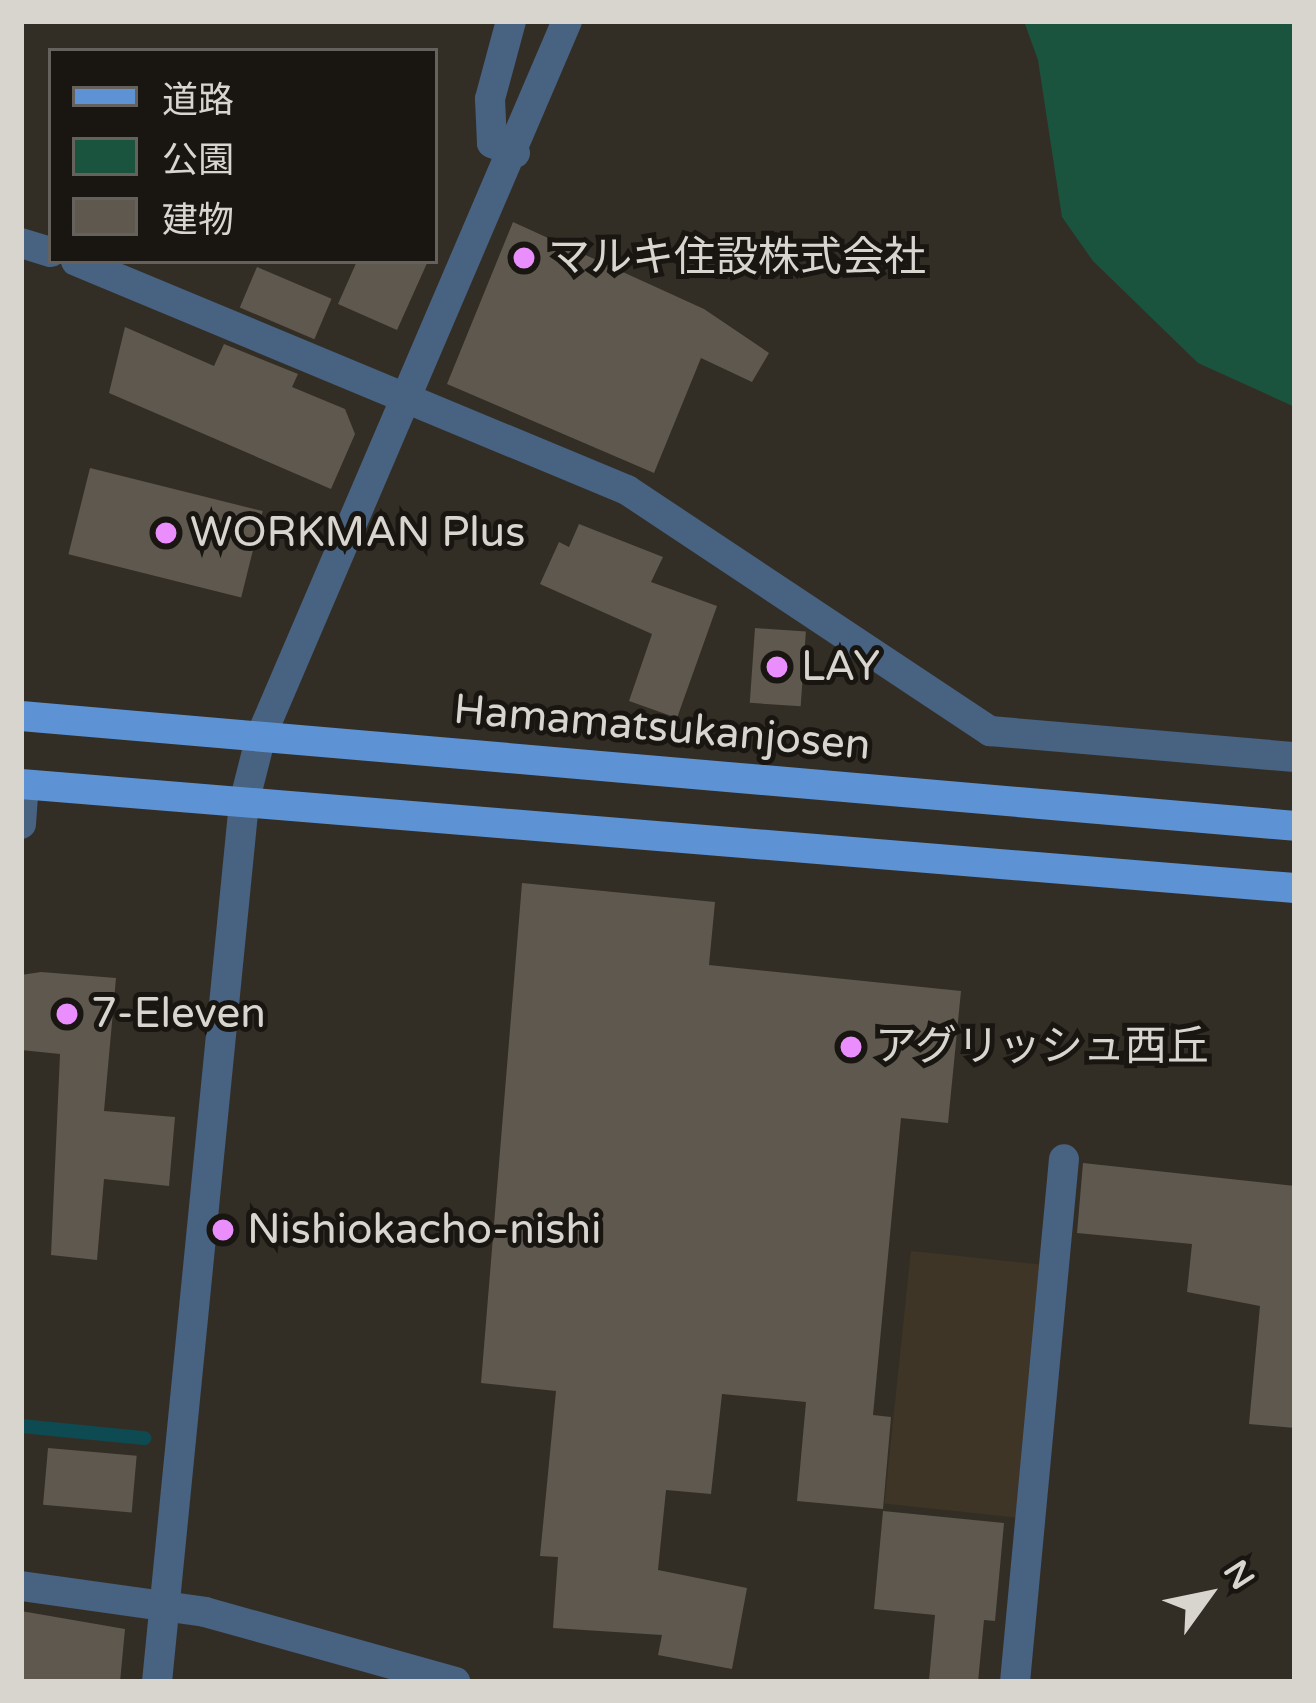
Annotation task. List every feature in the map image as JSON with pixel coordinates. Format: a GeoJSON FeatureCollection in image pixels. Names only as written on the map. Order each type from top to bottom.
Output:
{"type":"FeatureCollection","features":[{"type":"Feature","properties":{"kind":"main road","name":"Hamamatsukanjosen"},"geometry":{"type":"LineString","coordinates":[[21,716],[1295,826]]}},
{"type":"Feature","properties":{"kind":"main road"},"geometry":{"type":"LineString","coordinates":[[23,785],[1295,888]]}},
{"type":"Feature","properties":{"kind":"street"},"geometry":{"type":"LineString","coordinates":[[511,21],[490,98],[492,143],[515,153]]}},
{"type":"Feature","properties":{"kind":"street"},"geometry":{"type":"LineString","coordinates":[[157,1682],[244,803],[262,736],[515,153],[567,21]]}},
{"type":"Feature","properties":{"kind":"street"},"geometry":{"type":"LineString","coordinates":[[83,264],[658,507],[990,731],[1295,757]]}},
{"type":"Feature","properties":{"kind":"street"},"geometry":{"type":"LineString","coordinates":[[21,824],[23,785]]}},
{"type":"Feature","properties":{"kind":"street"},"geometry":{"type":"LineString","coordinates":[[1015,1682],[1064,1159]]}},
{"type":"Feature","properties":{"kind":"street"},"geometry":{"type":"LineString","coordinates":[[21,1586],[164,1604],[455,1682]]}},
{"type":"Feature","properties":{"kind":"shaded area"},"geometry":{"type":"Polygon","coordinates":[[[911,1251],[1042,1265],[1016,1517],[884,1504],[911,1251]]]}},
{"type":"Feature","properties":{"kind":"green space"},"geometry":{"type":"Polygon","coordinates":[[[1024,21],[1295,21],[1295,407],[1198,363],[1093,261],[1062,217],[1038,60],[1024,21]]]}},
{"type":"Feature","properties":{"kind":"building"},"geometry":{"type":"Polygon","coordinates":[[[513,222],[704,309],[769,353],[752,382],[701,358],[654,473],[447,384],[513,222]]]}},
{"type":"Feature","properties":{"kind":"building"},"geometry":{"type":"Polygon","coordinates":[[[356,264],[427,264],[397,330],[338,304],[356,264]]]}},
{"type":"Feature","properties":{"kind":"building"},"geometry":{"type":"Polygon","coordinates":[[[257,267],[332,299],[314,339],[240,308],[257,267]]]}},
{"type":"Feature","properties":{"kind":"building"},"geometry":{"type":"Polygon","coordinates":[[[125,327],[214,366],[224,344],[298,374],[292,387],[345,409],[355,434],[331,489],[109,393],[125,327]]]}},
{"type":"Feature","properties":{"kind":"building","name":"WORKMAN Plus"},"geometry":{"type":"Polygon","coordinates":[[[90,468],[263,511],[241,597],[68,554],[90,468]]]}},
{"type":"Feature","properties":{"kind":"building"},"geometry":{"type":"Polygon","coordinates":[[[579,524],[663,557],[651,582],[717,606],[677,718],[629,701],[652,634],[540,584],[559,542],[569,547],[579,524]]]}},
{"type":"Feature","properties":{"kind":"building"},"geometry":{"type":"Polygon","coordinates":[[[755,628],[806,632],[801,706],[750,703],[755,628]]]}},
{"type":"Feature","properties":{"kind":"building"},"geometry":{"type":"Polygon","coordinates":[[[522,883],[715,902],[709,965],[961,991],[948,1123],[901,1118],[873,1415],[891,1417],[883,1509],[797,1501],[806,1402],[722,1394],[711,1494],[666,1490],[658,1570],[747,1588],[732,1669],[658,1655],[662,1635],[553,1628],[558,1557],[540,1556],[556,1391],[481,1383],[522,883]]]}},
{"type":"Feature","properties":{"kind":"building"},"geometry":{"type":"Polygon","coordinates":[[[41,972],[116,978],[104,1111],[175,1117],[169,1186],[104,1179],[97,1260],[51,1255],[60,1054],[21,1050],[21,975],[41,972]]]}},
{"type":"Feature","properties":{"kind":"building"},"geometry":{"type":"Polygon","coordinates":[[[1083,1163],[1295,1186],[1295,1428],[1249,1424],[1260,1306],[1187,1292],[1192,1244],[1077,1233],[1083,1163]]]}},
{"type":"Feature","properties":{"kind":"building"},"geometry":{"type":"Polygon","coordinates":[[[48,1448],[137,1456],[132,1513],[43,1505],[48,1448]]]}},
{"type":"Feature","properties":{"kind":"building"},"geometry":{"type":"Polygon","coordinates":[[[883,1511],[1004,1523],[995,1621],[984,1620],[978,1682],[929,1680],[935,1615],[874,1609],[883,1511]]]}},
{"type":"Feature","properties":{"kind":"building"},"geometry":{"type":"Polygon","coordinates":[[[21,1611],[125,1629],[120,1682],[21,1682],[21,1611]]]}},
{"type":"Feature","properties":{"kind":"waterway"},"geometry":{"type":"LineString","coordinates":[[21,1426],[144,1438]]}},
{"type":"Feature","properties":{"kind":"place","name":"マルキ住設株式会社"},"geometry":{"type":"Point","coordinates":[524,258]}},
{"type":"Feature","properties":{"kind":"place","name":"WORKMAN Plus"},"geometry":{"type":"Point","coordinates":[166,533]}},
{"type":"Feature","properties":{"kind":"place","name":"LAY"},"geometry":{"type":"Point","coordinates":[777,667]}},
{"type":"Feature","properties":{"kind":"place","name":"7-Eleven"},"geometry":{"type":"Point","coordinates":[67,1014]}},
{"type":"Feature","properties":{"kind":"place","name":"アグリッシュ西丘"},"geometry":{"type":"Point","coordinates":[851,1047]}},
{"type":"Feature","properties":{"kind":"place","name":"Nishiokacho-nishi"},"geometry":{"type":"Point","coordinates":[223,1230]}}]}
